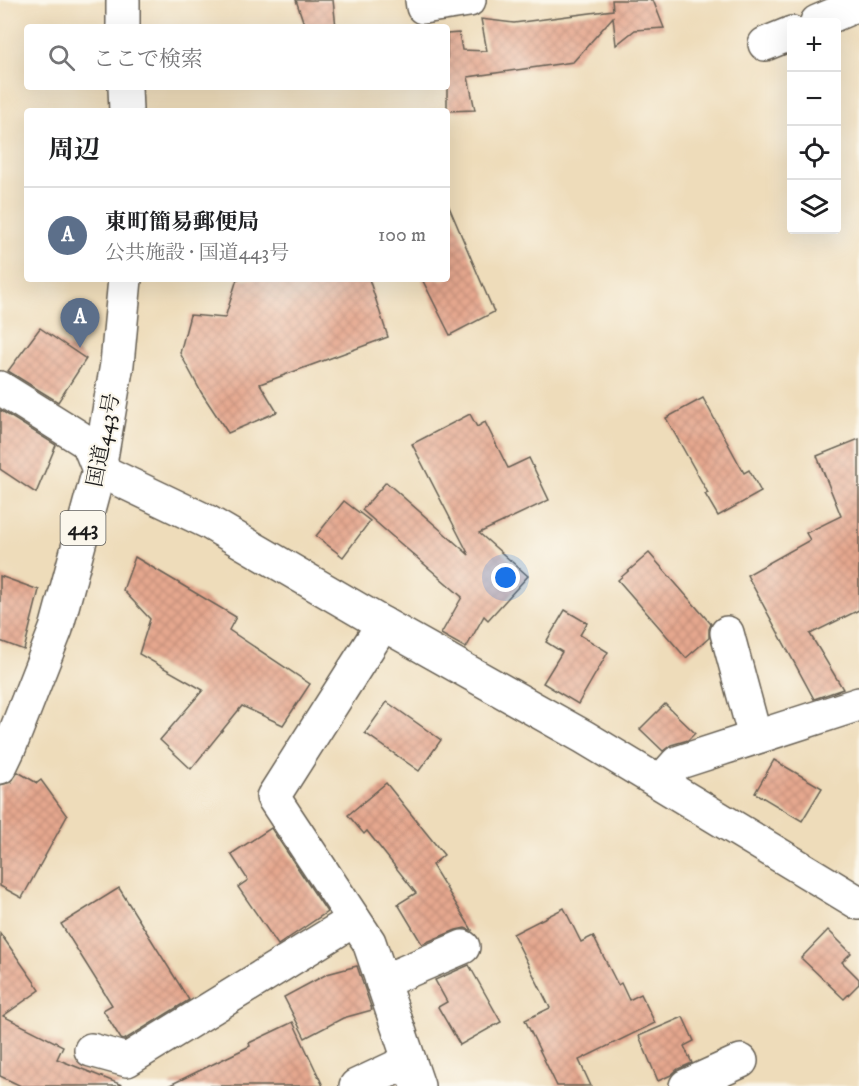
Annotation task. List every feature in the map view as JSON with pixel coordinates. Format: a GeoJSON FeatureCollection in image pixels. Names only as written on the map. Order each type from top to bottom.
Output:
{"type":"FeatureCollection","features":[{"type":"Feature","properties":{"kind":"main road"},"geometry":{"type":"LineString","coordinates":[[123,0],[123,24]]}},
{"type":"Feature","properties":{"kind":"main road"},"geometry":{"type":"LineString","coordinates":[[422,0],[423,7],[469,0]]}},
{"type":"Feature","properties":{"kind":"main road"},"geometry":{"type":"LineString","coordinates":[[826,18],[859,4]]}},
{"type":"Feature","properties":{"kind":"main road"},"geometry":{"type":"LineString","coordinates":[[125,90],[126,108]]}},
{"type":"Feature","properties":{"kind":"main road","name":"国道443号"},"geometry":{"type":"LineString","coordinates":[[0,767],[56,629],[99,470],[117,364],[125,282]]}},
{"type":"Feature","properties":{"kind":"main road"},"geometry":{"type":"LineString","coordinates":[[0,388],[88,443],[99,470],[208,522],[584,737],[859,903]]}},
{"type":"Feature","properties":{"kind":"main road"},"geometry":{"type":"LineString","coordinates":[[356,1086],[413,1073],[369,942],[273,797],[383,624]]}},
{"type":"Feature","properties":{"kind":"main road"},"geometry":{"type":"LineString","coordinates":[[727,633],[755,737]]}},
{"type":"Feature","properties":{"kind":"main road"},"geometry":{"type":"LineString","coordinates":[[660,782],[677,763],[859,704]]}},
{"type":"Feature","properties":{"kind":"main road"},"geometry":{"type":"LineString","coordinates":[[91,1050],[127,1060],[354,920]]}},
{"type":"Feature","properties":{"kind":"main road"},"geometry":{"type":"LineString","coordinates":[[382,981],[463,947]]}},
{"type":"Feature","properties":{"kind":"main road"},"geometry":{"type":"LineString","coordinates":[[686,1086],[741,1061]]}},
{"type":"Feature","properties":{"kind":"building"},"geometry":{"type":"Polygon","coordinates":[[[296,0],[333,0],[336,24],[304,24],[296,0]]]}},
{"type":"Feature","properties":{"kind":"building"},"geometry":{"type":"Polygon","coordinates":[[[612,0],[653,0],[664,28],[635,30],[616,45],[613,17],[573,62],[468,77],[475,110],[450,111],[450,108],[447,108],[447,90],[450,90],[450,34],[459,33],[462,50],[487,51],[481,19],[514,23],[613,10],[612,0]]]}},
{"type":"Feature","properties":{"kind":"building"},"geometry":{"type":"Polygon","coordinates":[[[450,209],[494,312],[450,335],[424,282],[450,282],[450,209]]]}},
{"type":"Feature","properties":{"kind":"building"},"geometry":{"type":"Polygon","coordinates":[[[236,282],[370,282],[388,337],[260,384],[277,412],[228,433],[201,392],[180,353],[190,315],[225,318],[236,282]]]}},
{"type":"Feature","properties":{"kind":"building"},"geometry":{"type":"Polygon","coordinates":[[[40,328],[86,359],[58,402],[8,371],[40,328]]]}},
{"type":"Feature","properties":{"kind":"building"},"geometry":{"type":"Polygon","coordinates":[[[703,398],[744,473],[749,470],[761,492],[718,516],[705,494],[708,493],[666,418],[703,398]]]}},
{"type":"Feature","properties":{"kind":"building"},"geometry":{"type":"Polygon","coordinates":[[[0,410],[56,445],[36,493],[0,469],[0,410]]]}},
{"type":"Feature","properties":{"kind":"building"},"geometry":{"type":"Polygon","coordinates":[[[470,414],[477,427],[485,422],[508,468],[529,458],[549,500],[479,533],[528,576],[488,620],[484,616],[466,648],[441,634],[462,597],[362,510],[386,482],[469,555],[412,444],[470,414]]]}},
{"type":"Feature","properties":{"kind":"building"},"geometry":{"type":"Polygon","coordinates":[[[859,439],[859,610],[810,634],[843,689],[814,699],[747,575],[810,540],[806,533],[841,516],[817,456],[859,439]]]}},
{"type":"Feature","properties":{"kind":"building"},"geometry":{"type":"Polygon","coordinates":[[[344,501],[370,521],[343,557],[316,536],[344,501]]]}},
{"type":"Feature","properties":{"kind":"building"},"geometry":{"type":"Polygon","coordinates":[[[649,553],[711,624],[709,638],[686,658],[618,580],[649,553]]]}},
{"type":"Feature","properties":{"kind":"building"},"geometry":{"type":"Polygon","coordinates":[[[135,557],[236,617],[229,630],[310,684],[283,725],[242,706],[191,769],[160,740],[203,690],[139,654],[150,619],[123,590],[135,557]]]}},
{"type":"Feature","properties":{"kind":"building"},"geometry":{"type":"Polygon","coordinates":[[[0,576],[39,590],[24,650],[0,641],[0,576]]]}},
{"type":"Feature","properties":{"kind":"building"},"geometry":{"type":"Polygon","coordinates":[[[565,610],[587,623],[580,635],[608,652],[578,704],[543,683],[562,652],[546,642],[565,610]]]}},
{"type":"Feature","properties":{"kind":"building"},"geometry":{"type":"Polygon","coordinates":[[[387,702],[441,740],[419,771],[365,733],[387,702]]]}},
{"type":"Feature","properties":{"kind":"building"},"geometry":{"type":"Polygon","coordinates":[[[665,704],[695,733],[688,740],[671,745],[663,751],[640,729],[665,704]]]}},
{"type":"Feature","properties":{"kind":"building"},"geometry":{"type":"Polygon","coordinates":[[[774,760],[822,788],[802,821],[755,793],[774,760]]]}},
{"type":"Feature","properties":{"kind":"building"},"geometry":{"type":"Polygon","coordinates":[[[18,772],[37,783],[41,780],[67,816],[22,898],[0,886],[0,785],[11,782],[18,772]]]}},
{"type":"Feature","properties":{"kind":"building"},"geometry":{"type":"Polygon","coordinates":[[[386,783],[444,855],[432,865],[472,930],[465,928],[456,930],[422,944],[398,904],[416,893],[367,831],[364,834],[348,815],[386,783]]]}},
{"type":"Feature","properties":{"kind":"building"},"geometry":{"type":"Polygon","coordinates":[[[271,828],[327,912],[278,945],[238,887],[248,880],[231,854],[271,828]]]}},
{"type":"Feature","properties":{"kind":"building"},"geometry":{"type":"Polygon","coordinates":[[[119,888],[189,1000],[124,1040],[121,1039],[103,1010],[112,1005],[61,924],[119,888]]]}},
{"type":"Feature","properties":{"kind":"building"},"geometry":{"type":"Polygon","coordinates":[[[564,908],[581,942],[593,936],[618,985],[621,983],[629,1000],[641,994],[655,1023],[579,1060],[591,1086],[557,1086],[525,1020],[550,1008],[513,934],[564,908]]]}},
{"type":"Feature","properties":{"kind":"building"},"geometry":{"type":"Polygon","coordinates":[[[828,930],[851,953],[842,962],[859,979],[859,984],[844,999],[801,958],[828,930]]]}},
{"type":"Feature","properties":{"kind":"building"},"geometry":{"type":"Polygon","coordinates":[[[0,933],[40,990],[3,1016],[63,1046],[57,1059],[122,1086],[21,1086],[0,1076],[0,933]]]}},
{"type":"Feature","properties":{"kind":"building"},"geometry":{"type":"Polygon","coordinates":[[[469,965],[501,1022],[460,1045],[438,1007],[447,1002],[435,980],[469,965]]]}},
{"type":"Feature","properties":{"kind":"building"},"geometry":{"type":"Polygon","coordinates":[[[357,966],[372,1010],[343,1018],[305,1038],[284,997],[327,974],[357,966]]]}},
{"type":"Feature","properties":{"kind":"building"},"geometry":{"type":"Polygon","coordinates":[[[683,1017],[694,1041],[684,1046],[692,1063],[658,1081],[639,1036],[683,1017]]]}},
{"type":"Feature","properties":{"kind":"building"},"geometry":{"type":"Polygon","coordinates":[[[293,1022],[323,1086],[168,1086],[250,1046],[249,1043],[293,1022]]]}},
{"type":"Feature","properties":{"kind":"place","name":"東町簡易郵便局"},"geometry":{"type":"Point","coordinates":[80,348]}}]}
